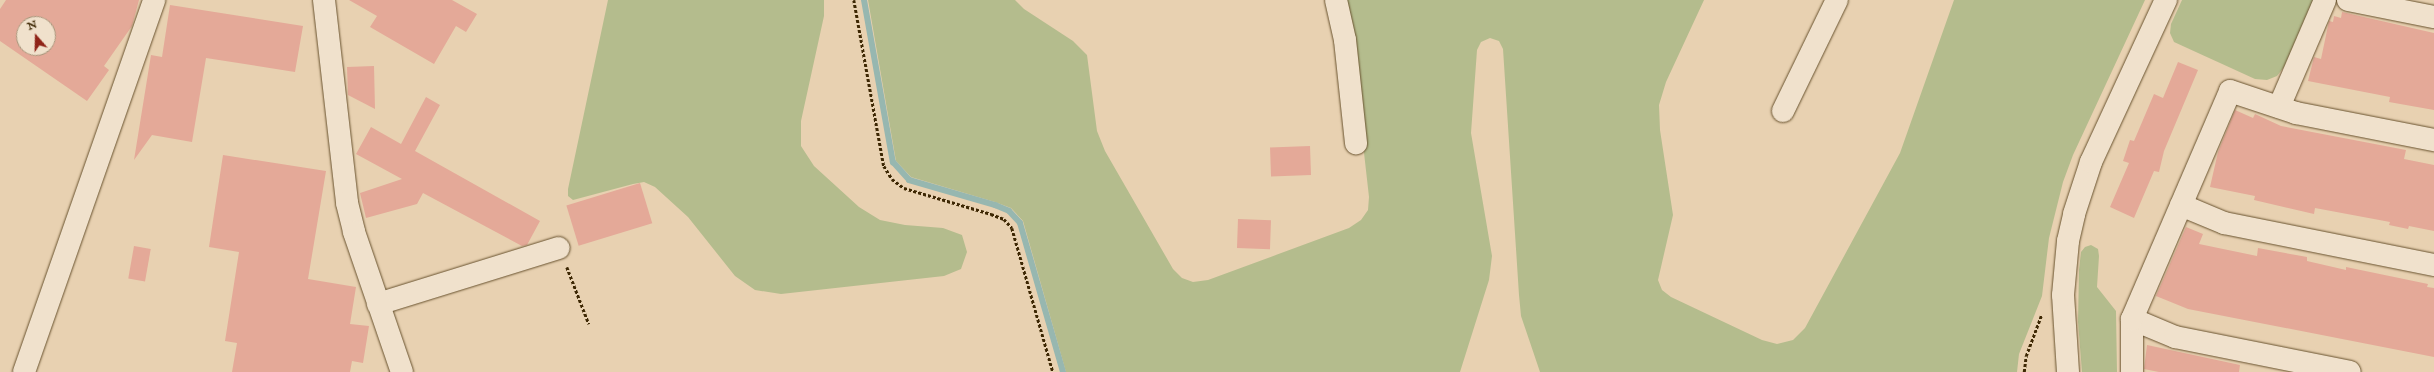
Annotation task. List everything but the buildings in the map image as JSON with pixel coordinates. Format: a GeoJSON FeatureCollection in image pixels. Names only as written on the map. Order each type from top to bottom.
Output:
{"type":"FeatureCollection","features":[{"type":"Feature","properties":{"kind":"street"},"geometry":{"type":"LineString","coordinates":[[24,372],[154,0]]}},
{"type":"Feature","properties":{"kind":"street"},"geometry":{"type":"LineString","coordinates":[[324,0],[347,203],[378,304],[402,372]]}},
{"type":"Feature","properties":{"kind":"street"},"geometry":{"type":"LineString","coordinates":[[1336,0],[1345,40],[1356,143]]}},
{"type":"Feature","properties":{"kind":"street"},"geometry":{"type":"LineString","coordinates":[[1783,111],[1837,0]]}},
{"type":"Feature","properties":{"kind":"street"},"geometry":{"type":"LineString","coordinates":[[2068,372],[2063,296],[2068,242],[2074,214],[2091,162],[2166,0]]}},
{"type":"Feature","properties":{"kind":"street"},"geometry":{"type":"LineString","coordinates":[[2279,107],[2325,0]]}},
{"type":"Feature","properties":{"kind":"street"},"geometry":{"type":"LineString","coordinates":[[2348,0],[2434,17]]}},
{"type":"Feature","properties":{"kind":"street"},"geometry":{"type":"LineString","coordinates":[[2132,372],[2132,319],[2230,91],[2296,113],[2434,140]]}},
{"type":"Feature","properties":{"kind":"street"},"geometry":{"type":"LineString","coordinates":[[2181,205],[2224,223],[2434,265]]}},
{"type":"Feature","properties":{"kind":"street"},"geometry":{"type":"LineString","coordinates":[[378,304],[559,248]]}},
{"type":"Feature","properties":{"kind":"street"},"geometry":{"type":"LineString","coordinates":[[2132,319],[2175,337],[2350,372]]}},
{"type":"Feature","properties":{"kind":"path"},"geometry":{"type":"LineString","coordinates":[[854,0],[884,166],[892,179],[904,188],[991,214],[1004,219],[1012,228],[1053,372]]}},
{"type":"Feature","properties":{"kind":"path"},"geometry":{"type":"LineString","coordinates":[[559,248],[589,324]]}},
{"type":"Feature","properties":{"kind":"path"},"geometry":{"type":"LineString","coordinates":[[2024,372],[2033,334],[2044,310]]}},
{"type":"Feature","properties":{"kind":"green space"},"geometry":{"type":"Polygon","coordinates":[[[608,0],[824,0],[824,16],[801,121],[801,146],[814,166],[859,207],[880,220],[905,225],[943,228],[962,235],[967,252],[961,269],[944,276],[781,294],[755,290],[735,276],[688,217],[655,187],[644,182],[573,200],[568,196],[568,189],[608,0]]]}},
{"type":"Feature","properties":{"kind":"green space"},"geometry":{"type":"Polygon","coordinates":[[[868,0],[1015,0],[1024,9],[1073,41],[1087,55],[1097,131],[1105,151],[1173,269],[1182,278],[1193,282],[1208,280],[1349,228],[1361,220],[1368,210],[1369,197],[1351,38],[1343,0],[1704,0],[1666,82],[1659,105],[1660,130],[1673,215],[1658,280],[1662,290],[1671,297],[1762,340],[1777,344],[1793,340],[1805,328],[1900,153],[1954,0],[2145,0],[2073,155],[2063,182],[2049,238],[2042,296],[2019,354],[2017,372],[1540,372],[1521,316],[1503,49],[1499,41],[1490,38],[1481,42],[1477,50],[1471,133],[1492,256],[1489,280],[1460,372],[1066,372],[1023,221],[1011,208],[911,177],[896,161],[868,0]]]}},
{"type":"Feature","properties":{"kind":"green space"},"geometry":{"type":"Polygon","coordinates":[[[2182,0],[2313,0],[2284,67],[2277,76],[2267,80],[2255,79],[2174,42],[2170,33],[2171,24],[2182,0]]]}},
{"type":"Feature","properties":{"kind":"green space"},"geometry":{"type":"Polygon","coordinates":[[[2091,245],[2098,249],[2099,256],[2097,287],[2116,311],[2117,372],[2082,372],[2078,322],[2079,270],[2081,252],[2085,247],[2091,245]]]}},
{"type":"Feature","properties":{"kind":"waterway"},"geometry":{"type":"LineString","coordinates":[[864,0],[893,162],[909,180],[995,205],[1009,211],[1020,223],[1063,372]]}}]}
